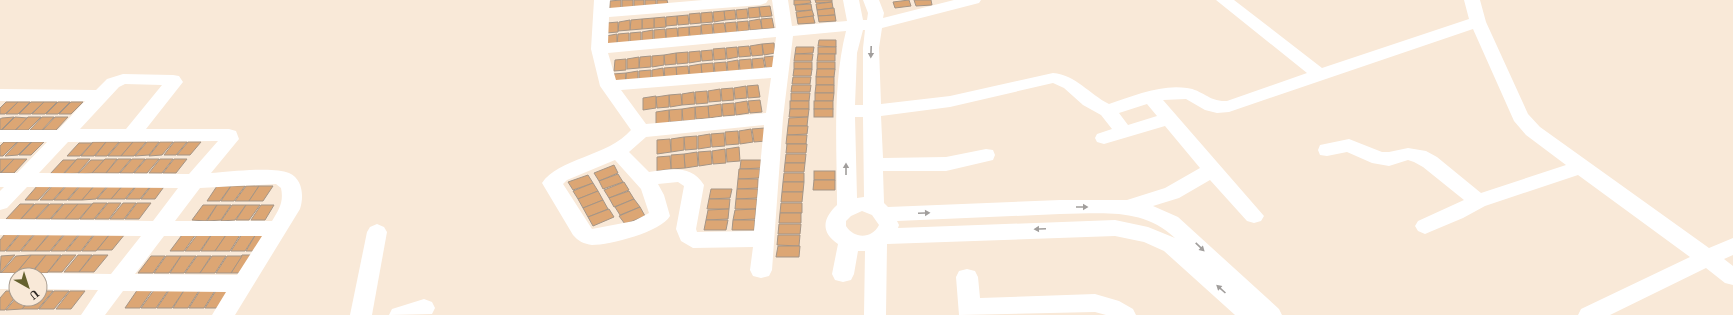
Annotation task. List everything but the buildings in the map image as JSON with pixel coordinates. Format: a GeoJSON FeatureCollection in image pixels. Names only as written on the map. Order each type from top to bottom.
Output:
{"type":"FeatureCollection","features":[{"type":"Feature","properties":{"kind":"street"},"geometry":{"type":"LineString","coordinates":[[642,131],[609,86],[599,49],[602,7],[760,0]]}},
{"type":"Feature","properties":{"kind":"street"},"geometry":{"type":"LineString","coordinates":[[761,270],[774,118],[785,32],[780,0]]}},
{"type":"Feature","properties":{"kind":"street"},"geometry":{"type":"LineString","coordinates":[[847,208],[846,111],[848,53],[856,25],[851,0]]}},
{"type":"Feature","properties":{"kind":"street"},"geometry":{"type":"LineString","coordinates":[[871,0],[876,13],[871,48],[874,165],[880,210],[888,225],[880,238],[875,315]]}},
{"type":"Feature","properties":{"kind":"street"},"geometry":{"type":"LineString","coordinates":[[599,49],[856,25],[875,25],[946,3],[973,0]]}},
{"type":"Feature","properties":{"kind":"street"},"geometry":{"type":"LineString","coordinates":[[1224,0],[1319,74]]}},
{"type":"Feature","properties":{"kind":"street"},"geometry":{"type":"LineString","coordinates":[[1472,0],[1478,22],[1520,117],[1533,131],[1733,277]]}},
{"type":"Feature","properties":{"kind":"street"},"geometry":{"type":"LineString","coordinates":[[1107,111],[1152,98],[1188,93],[1198,97],[1206,104],[1217,108],[1229,106],[1437,34],[1478,22]]}},
{"type":"Feature","properties":{"kind":"street"},"geometry":{"type":"LineString","coordinates":[[609,86],[780,72]]}},
{"type":"Feature","properties":{"kind":"street"},"geometry":{"type":"LineString","coordinates":[[846,111],[872,112],[942,104],[1052,78],[1061,79],[1070,84],[1089,101],[1107,111],[1124,132]]}},
{"type":"Feature","properties":{"kind":"street"},"geometry":{"type":"LineString","coordinates":[[0,203],[113,83],[123,79],[173,80],[131,136]]}},
{"type":"Feature","properties":{"kind":"street"},"geometry":{"type":"LineString","coordinates":[[0,95],[102,96]]}},
{"type":"Feature","properties":{"kind":"street"},"geometry":{"type":"LineString","coordinates":[[1152,98],[1167,119],[1254,216]]}},
{"type":"Feature","properties":{"kind":"street"},"geometry":{"type":"LineString","coordinates":[[616,150],[646,179],[658,207],[660,216],[654,222],[592,237],[586,236],[582,233],[552,183],[560,175],[616,150],[636,138],[642,131],[774,118]]}},
{"type":"Feature","properties":{"kind":"street"},"geometry":{"type":"LineString","coordinates":[[1104,138],[1167,119]]}},
{"type":"Feature","properties":{"kind":"street"},"geometry":{"type":"LineString","coordinates":[[0,136],[228,135],[230,139],[194,181],[92,315]]}},
{"type":"Feature","properties":{"kind":"street"},"geometry":{"type":"LineString","coordinates":[[1327,150],[1349,145],[1379,158],[1389,159],[1408,154],[1419,156],[1430,162],[1478,201]]}},
{"type":"Feature","properties":{"kind":"street"},"geometry":{"type":"LineString","coordinates":[[874,165],[946,164],[986,155]]}},
{"type":"Feature","properties":{"kind":"street"},"geometry":{"type":"LineString","coordinates":[[1425,226],[1456,213],[1478,201],[1581,167]]}},
{"type":"Feature","properties":{"kind":"street"},"geometry":{"type":"LineString","coordinates":[[1126,207],[1172,193],[1212,170]]}},
{"type":"Feature","properties":{"kind":"street"},"geometry":{"type":"LineString","coordinates":[[646,179],[678,175],[688,178],[694,185],[686,229],[688,236],[693,240],[764,239]]}},
{"type":"Feature","properties":{"kind":"street"},"geometry":{"type":"LineString","coordinates":[[0,180],[194,181],[273,177],[283,178],[289,183],[293,202],[223,315]]}},
{"type":"Feature","properties":{"kind":"street"},"geometry":{"type":"LineString","coordinates":[[1250,315],[1172,245],[1148,235],[1115,228],[1066,228],[880,238],[863,244],[849,242],[838,235],[834,225],[837,215],[847,208],[860,204],[880,210],[1126,207],[1148,212],[1171,222],[1271,315]]}},
{"type":"Feature","properties":{"kind":"street"},"geometry":{"type":"LineString","coordinates":[[1060,207],[1066,228]]}},
{"type":"Feature","properties":{"kind":"street"},"geometry":{"type":"LineString","coordinates":[[0,227],[277,229]]}},
{"type":"Feature","properties":{"kind":"street"},"geometry":{"type":"LineString","coordinates":[[361,315],[377,232]]}},
{"type":"Feature","properties":{"kind":"street"},"geometry":{"type":"LineString","coordinates":[[843,274],[849,242]]}},
{"type":"Feature","properties":{"kind":"street"},"geometry":{"type":"LineString","coordinates":[[1589,315],[1733,246]]}},
{"type":"Feature","properties":{"kind":"street"},"geometry":{"type":"LineString","coordinates":[[967,276],[970,311],[1095,303],[1111,307],[1125,315]]}},
{"type":"Feature","properties":{"kind":"street"},"geometry":{"type":"LineString","coordinates":[[48,282],[242,284]]}},
{"type":"Feature","properties":{"kind":"street"},"geometry":{"type":"LineString","coordinates":[[400,315],[424,308]]}}]}
